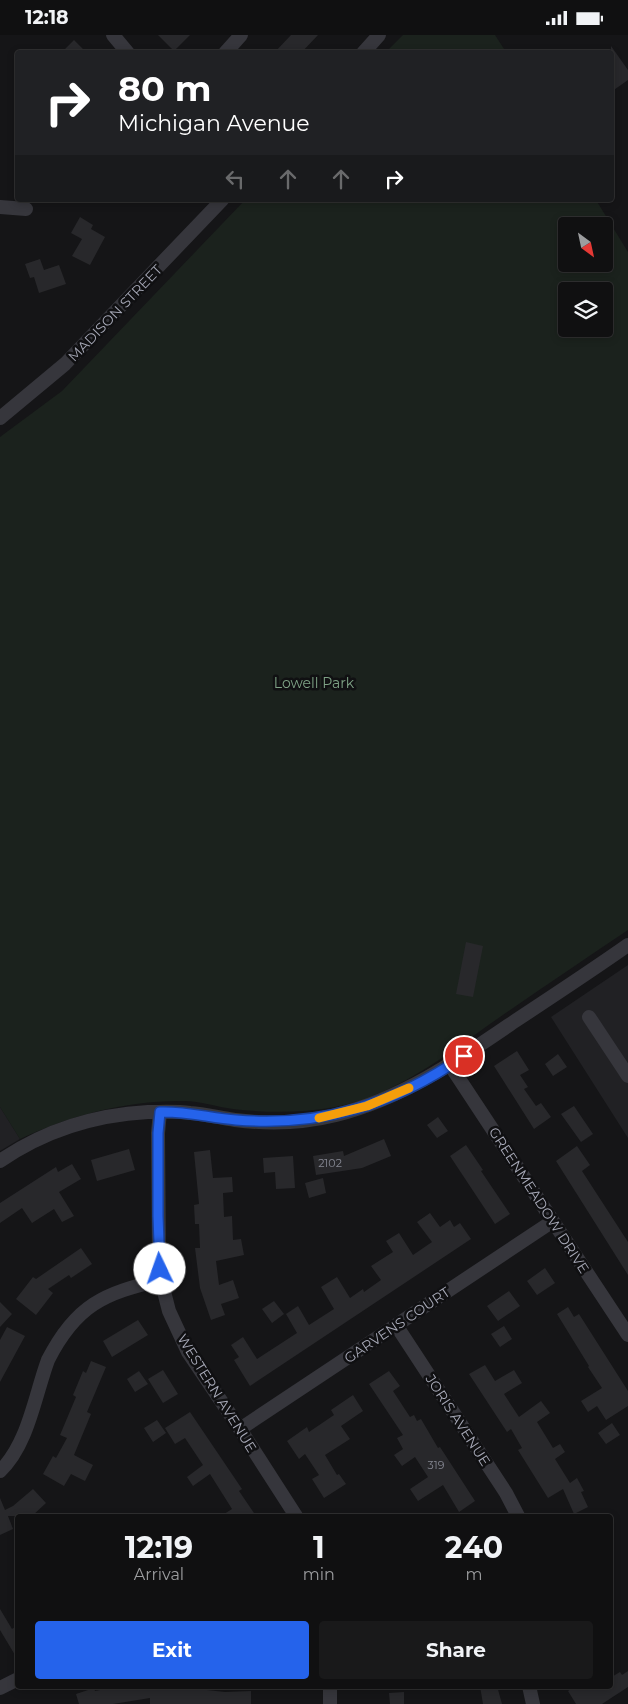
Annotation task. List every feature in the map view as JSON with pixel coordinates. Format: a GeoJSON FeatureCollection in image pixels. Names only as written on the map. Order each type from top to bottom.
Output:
{"type":"FeatureCollection","features":[{"type":"Feature","properties":{"kind":"street"},"geometry":{"type":"LineString","coordinates":[[113,35],[126,50]]}},
{"type":"Feature","properties":{"kind":"street"},"geometry":{"type":"LineString","coordinates":[[228,50],[241,35]]}},
{"type":"Feature","properties":{"kind":"street"},"geometry":{"type":"LineString","coordinates":[[366,50],[379,35]]}},
{"type":"Feature","properties":{"kind":"street","name":"MADISON STREET"},"geometry":{"type":"LineString","coordinates":[[0,418],[65,364],[220,202]]}},
{"type":"Feature","properties":{"kind":"street"},"geometry":{"type":"LineString","coordinates":[[0,207],[26,209]]}},
{"type":"Feature","properties":{"kind":"street"},"geometry":{"type":"LineString","coordinates":[[0,1161],[31,1141],[70,1125],[113,1115],[160,1112],[189,1113],[235,1120],[288,1122],[335,1115],[381,1101],[413,1086],[450,1065],[628,945]]}},
{"type":"Feature","properties":{"kind":"street"},"geometry":{"type":"LineString","coordinates":[[589,1017],[628,1076]]}},
{"type":"Feature","properties":{"kind":"street","name":"GREENMEADOW DRIVE"},"geometry":{"type":"LineString","coordinates":[[450,1065],[628,1335]]}},
{"type":"Feature","properties":{"kind":"street","name":"WESTERN AVENUE"},"geometry":{"type":"LineString","coordinates":[[160,1112],[158,1133],[159,1258],[161,1281],[169,1311],[188,1352],[295,1514]]}},
{"type":"Feature","properties":{"kind":"street","name":"GARVENS COURT"},"geometry":{"type":"LineString","coordinates":[[240,1429],[553,1221]]}},
{"type":"Feature","properties":{"kind":"street"},"geometry":{"type":"LineString","coordinates":[[0,1471],[21,1444],[48,1360],[54,1348],[76,1317],[112,1293],[161,1281]]}},
{"type":"Feature","properties":{"kind":"street","name":"JORIS AVENUE"},"geometry":{"type":"LineString","coordinates":[[396,1325],[506,1493],[517,1514]]}},
{"type":"Feature","properties":{"kind":"street"},"geometry":{"type":"LineString","coordinates":[[0,1688],[15,1680]]}},
{"type":"Feature","properties":{"kind":"street"},"geometry":{"type":"LineString","coordinates":[[330,1689],[330,1704]]}},
{"type":"Feature","properties":{"kind":"street"},"geometry":{"type":"LineString","coordinates":[[530,1689],[533,1704]]}},
{"type":"Feature","properties":{"kind":"shaded area"},"geometry":{"type":"Polygon","coordinates":[[[628,965],[628,1138],[551,1017],[628,965]]]}},
{"type":"Feature","properties":{"kind":"shaded area"},"geometry":{"type":"Polygon","coordinates":[[[0,1107],[20,1139],[0,1151],[0,1107]]]}},
{"type":"Feature","properties":{"kind":"green space"},"geometry":{"type":"Polygon","coordinates":[[[403,35],[495,35],[505,50],[388,50],[403,35]]]}},
{"type":"Feature","properties":{"kind":"green space","name":"Lowell Park"},"geometry":{"type":"Polygon","coordinates":[[[243,202],[597,202],[606,217],[558,217],[558,273],[612,273],[613,228],[628,252],[628,930],[422,1071],[380,1093],[358,1101],[322,1109],[284,1112],[233,1109],[190,1101],[142,1103],[80,1116],[39,1130],[20,1139],[0,1107],[0,437],[62,391],[243,202]]]}},
{"type":"Feature","properties":{"kind":"building"},"geometry":{"type":"Polygon","coordinates":[[[158,35],[190,35],[175,50],[158,35]]]}},
{"type":"Feature","properties":{"kind":"building"},"geometry":{"type":"Polygon","coordinates":[[[291,35],[318,35],[304,50],[277,50],[291,35]]]}},
{"type":"Feature","properties":{"kind":"building"},"geometry":{"type":"Polygon","coordinates":[[[74,40],[84,50],[64,50],[74,40]]]}},
{"type":"Feature","properties":{"kind":"building"},"geometry":{"type":"Polygon","coordinates":[[[614,50],[628,70],[628,80],[614,90],[614,50]]]}},
{"type":"Feature","properties":{"kind":"building"},"geometry":{"type":"Polygon","coordinates":[[[80,217],[93,225],[91,229],[105,237],[90,265],[72,256],[82,239],[71,233],[80,217]]]}},
{"type":"Feature","properties":{"kind":"building"},"geometry":{"type":"Polygon","coordinates":[[[40,259],[44,270],[59,265],[66,284],[39,293],[34,277],[30,278],[25,264],[40,259]]]}},
{"type":"Feature","properties":{"kind":"building"},"geometry":{"type":"Polygon","coordinates":[[[466,942],[483,946],[473,997],[456,994],[466,942]]]}},
{"type":"Feature","properties":{"kind":"building"},"geometry":{"type":"Polygon","coordinates":[[[517,1051],[529,1070],[520,1075],[528,1087],[524,1089],[536,1106],[541,1103],[551,1117],[534,1129],[494,1066],[517,1051]]]}},
{"type":"Feature","properties":{"kind":"building"},"geometry":{"type":"Polygon","coordinates":[[[558,1054],[567,1067],[553,1076],[545,1064],[558,1054]]]}},
{"type":"Feature","properties":{"kind":"building"},"geometry":{"type":"Polygon","coordinates":[[[574,1106],[593,1134],[581,1142],[561,1114],[574,1106]]]}},
{"type":"Feature","properties":{"kind":"building"},"geometry":{"type":"Polygon","coordinates":[[[438,1117],[448,1131],[437,1138],[427,1125],[438,1117]]]}},
{"type":"Feature","properties":{"kind":"building"},"geometry":{"type":"Polygon","coordinates":[[[384,1139],[391,1156],[362,1168],[316,1175],[313,1156],[343,1151],[344,1156],[384,1139]]]}},
{"type":"Feature","properties":{"kind":"building"},"geometry":{"type":"Polygon","coordinates":[[[466,1145],[510,1214],[495,1224],[450,1156],[466,1145]]]}},
{"type":"Feature","properties":{"kind":"building"},"geometry":{"type":"Polygon","coordinates":[[[577,1146],[590,1165],[582,1171],[628,1242],[628,1275],[556,1161],[577,1146]]]}},
{"type":"Feature","properties":{"kind":"building"},"geometry":{"type":"Polygon","coordinates":[[[129,1149],[135,1170],[97,1181],[91,1160],[129,1149]]]}},
{"type":"Feature","properties":{"kind":"building"},"geometry":{"type":"Polygon","coordinates":[[[210,1150],[213,1178],[232,1177],[233,1192],[223,1193],[224,1217],[232,1216],[233,1240],[241,1239],[244,1255],[216,1261],[219,1285],[233,1280],[239,1298],[221,1304],[225,1315],[211,1320],[200,1288],[195,1248],[200,1248],[199,1224],[195,1224],[194,1205],[199,1204],[194,1152],[210,1150]]]}},
{"type":"Feature","properties":{"kind":"building"},"geometry":{"type":"Polygon","coordinates":[[[293,1156],[295,1188],[276,1189],[275,1172],[264,1173],[263,1158],[293,1156]]]}},
{"type":"Feature","properties":{"kind":"building"},"geometry":{"type":"Polygon","coordinates":[[[72,1164],[81,1179],[59,1192],[74,1216],[62,1222],[54,1209],[32,1223],[22,1208],[0,1223],[0,1203],[56,1167],[58,1172],[72,1164]]]}},
{"type":"Feature","properties":{"kind":"building"},"geometry":{"type":"Polygon","coordinates":[[[323,1178],[326,1193],[309,1198],[305,1183],[323,1178]]]}},
{"type":"Feature","properties":{"kind":"building"},"geometry":{"type":"Polygon","coordinates":[[[430,1213],[440,1227],[450,1220],[454,1227],[460,1223],[471,1239],[250,1386],[234,1360],[239,1357],[231,1345],[243,1337],[257,1359],[297,1333],[286,1314],[298,1306],[309,1325],[334,1309],[321,1287],[337,1277],[350,1298],[363,1289],[364,1292],[381,1280],[371,1266],[393,1252],[386,1241],[399,1233],[413,1255],[432,1242],[417,1222],[430,1213]]]}},
{"type":"Feature","properties":{"kind":"building"},"geometry":{"type":"Polygon","coordinates":[[[81,1248],[92,1264],[71,1278],[69,1275],[48,1289],[53,1293],[36,1315],[16,1299],[33,1277],[36,1279],[81,1248]]]}},
{"type":"Feature","properties":{"kind":"building"},"geometry":{"type":"Polygon","coordinates":[[[545,1268],[555,1283],[537,1295],[527,1281],[545,1268]]]}},
{"type":"Feature","properties":{"kind":"building"},"geometry":{"type":"Polygon","coordinates":[[[509,1291],[520,1306],[498,1321],[487,1306],[509,1291]]]}},
{"type":"Feature","properties":{"kind":"building"},"geometry":{"type":"Polygon","coordinates":[[[274,1301],[284,1314],[272,1323],[262,1309],[274,1301]]]}},
{"type":"Feature","properties":{"kind":"building"},"geometry":{"type":"Polygon","coordinates":[[[0,1302],[12,1314],[0,1327],[0,1302]]]}},
{"type":"Feature","properties":{"kind":"building"},"geometry":{"type":"Polygon","coordinates":[[[568,1307],[574,1317],[579,1314],[628,1391],[628,1406],[606,1420],[597,1406],[588,1412],[581,1401],[602,1388],[557,1314],[568,1307]]]}},
{"type":"Feature","properties":{"kind":"building"},"geometry":{"type":"Polygon","coordinates":[[[138,1320],[148,1335],[112,1357],[103,1341],[138,1320]]]}},
{"type":"Feature","properties":{"kind":"building"},"geometry":{"type":"Polygon","coordinates":[[[504,1326],[512,1339],[500,1347],[491,1334],[504,1326]]]}},
{"type":"Feature","properties":{"kind":"building"},"geometry":{"type":"Polygon","coordinates":[[[7,1327],[25,1336],[0,1382],[0,1340],[7,1327]]]}},
{"type":"Feature","properties":{"kind":"building"},"geometry":{"type":"Polygon","coordinates":[[[91,1361],[106,1367],[87,1412],[91,1414],[74,1455],[93,1465],[85,1481],[71,1474],[64,1486],[43,1474],[53,1456],[56,1458],[67,1438],[60,1435],[76,1397],[73,1395],[83,1371],[86,1373],[91,1361]]]}},
{"type":"Feature","properties":{"kind":"building"},"geometry":{"type":"Polygon","coordinates":[[[485,1365],[495,1381],[514,1370],[522,1383],[504,1394],[519,1417],[541,1401],[550,1413],[537,1422],[553,1448],[560,1444],[565,1452],[555,1459],[570,1483],[577,1478],[584,1491],[581,1492],[588,1507],[574,1514],[563,1489],[548,1498],[518,1450],[522,1448],[511,1429],[507,1432],[469,1374],[485,1365]]]}},
{"type":"Feature","properties":{"kind":"building"},"geometry":{"type":"Polygon","coordinates":[[[163,1370],[178,1394],[163,1403],[148,1379],[163,1370]]]}},
{"type":"Feature","properties":{"kind":"building"},"geometry":{"type":"Polygon","coordinates":[[[139,1371],[148,1384],[135,1392],[127,1379],[139,1371]]]}},
{"type":"Feature","properties":{"kind":"building"},"geometry":{"type":"Polygon","coordinates":[[[389,1371],[400,1386],[393,1391],[410,1417],[414,1415],[417,1421],[421,1419],[438,1448],[440,1447],[475,1501],[459,1512],[443,1485],[418,1501],[410,1489],[428,1477],[415,1457],[402,1466],[394,1455],[403,1449],[397,1438],[403,1435],[369,1384],[389,1371]]]}},
{"type":"Feature","properties":{"kind":"building"},"geometry":{"type":"Polygon","coordinates":[[[353,1395],[363,1411],[341,1426],[350,1439],[325,1455],[337,1475],[339,1474],[346,1484],[324,1498],[312,1479],[319,1475],[305,1454],[299,1459],[287,1441],[307,1427],[309,1432],[334,1415],[331,1410],[353,1395]]]}},
{"type":"Feature","properties":{"kind":"building"},"geometry":{"type":"Polygon","coordinates":[[[190,1412],[242,1489],[239,1491],[255,1514],[224,1514],[232,1509],[210,1474],[193,1486],[187,1477],[203,1465],[185,1438],[175,1444],[165,1428],[190,1412]]]}},
{"type":"Feature","properties":{"kind":"building"},"geometry":{"type":"Polygon","coordinates":[[[157,1420],[166,1433],[153,1442],[144,1428],[157,1420]]]}},
{"type":"Feature","properties":{"kind":"building"},"geometry":{"type":"Polygon","coordinates":[[[612,1423],[620,1435],[606,1444],[598,1433],[612,1423]]]}},
{"type":"Feature","properties":{"kind":"building"},"geometry":{"type":"Polygon","coordinates":[[[33,1489],[46,1503],[34,1514],[8,1516],[13,1529],[0,1535],[0,1498],[5,1510],[13,1506],[33,1489]]]}},
{"type":"Feature","properties":{"kind":"building"},"geometry":{"type":"Polygon","coordinates":[[[0,1609],[12,1629],[15,1627],[15,1655],[0,1630],[0,1609]]]}},
{"type":"Feature","properties":{"kind":"building"},"geometry":{"type":"Polygon","coordinates":[[[628,1671],[628,1687],[602,1704],[576,1704],[568,1691],[571,1689],[613,1689],[613,1676],[620,1672],[622,1675],[628,1671]]]}},
{"type":"Feature","properties":{"kind":"building"},"geometry":{"type":"Polygon","coordinates":[[[91,1689],[95,1691],[105,1689],[198,1689],[225,1692],[251,1691],[251,1704],[150,1704],[150,1698],[113,1704],[79,1704],[76,1694],[91,1689]]]}},
{"type":"Feature","properties":{"kind":"building"},"geometry":{"type":"Polygon","coordinates":[[[480,1689],[498,1689],[502,1704],[483,1704],[480,1689]]]}},
{"type":"Feature","properties":{"kind":"building"},"geometry":{"type":"Polygon","coordinates":[[[404,1692],[404,1704],[390,1704],[389,1693],[404,1692]]]}},
{"type":"Feature","properties":{"kind":"slow traffic"},"geometry":{"type":"LineString","coordinates":[[319,1118],[367,1106],[409,1088]]}},
{"type":"Feature","properties":{"kind":"route"},"geometry":{"type":"LineString","coordinates":[[160,1269],[158,1216],[158,1133],[160,1112],[169,1111],[235,1120],[272,1122],[320,1118],[381,1101],[413,1086],[464,1056]]}}]}
